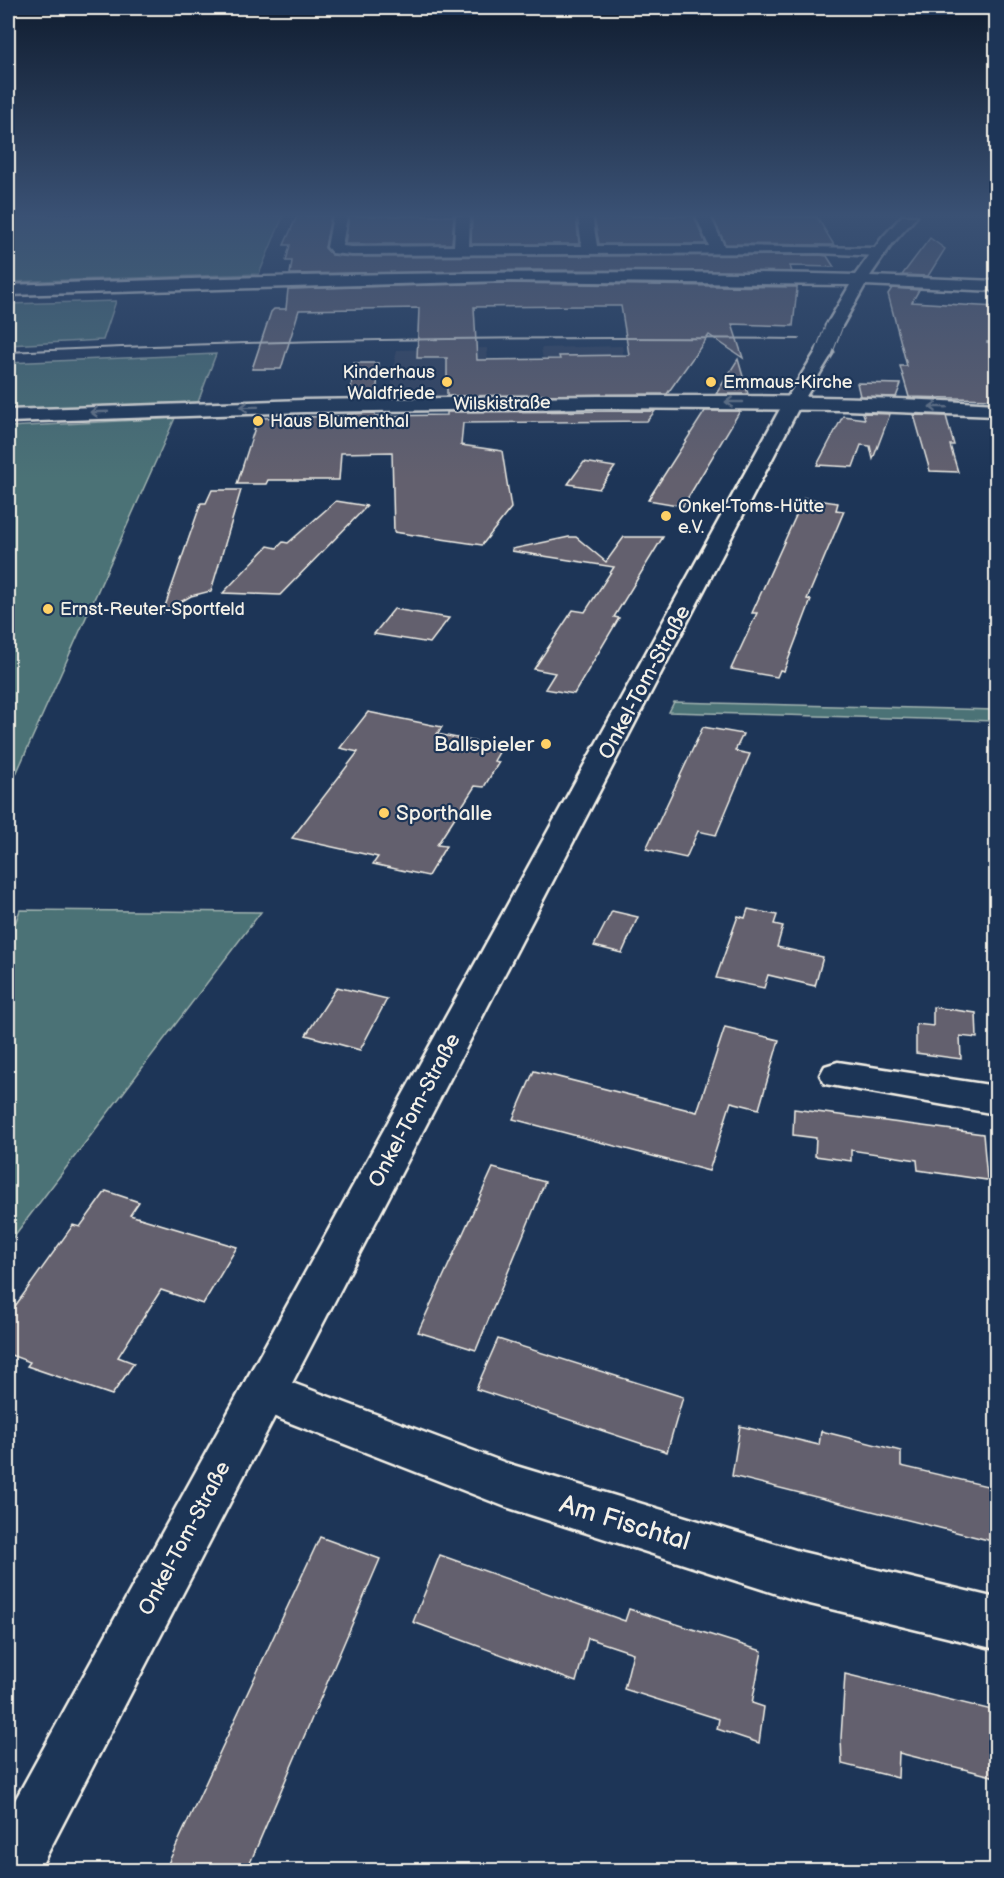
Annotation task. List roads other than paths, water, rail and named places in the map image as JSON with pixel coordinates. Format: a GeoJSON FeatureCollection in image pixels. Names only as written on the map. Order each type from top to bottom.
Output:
{"type":"FeatureCollection","features":[{"type":"Feature","properties":{"kind":"main road","name":"Onkel-Tom-Straße"},"geometry":{"type":"LineString","coordinates":[[8,1870],[793,403],[824,352],[846,304]]}},
{"type":"Feature","properties":{"kind":"main road","name":"Wilskistraße"},"geometry":{"type":"LineString","coordinates":[[8,416],[371,404],[793,403],[996,410]]}},
{"type":"Feature","properties":{"kind":"main road"},"geometry":{"type":"LineString","coordinates":[[838,1076],[996,1100]]}},
{"type":"Feature","properties":{"kind":"main road","name":"Am Fischtal"},"geometry":{"type":"LineString","coordinates":[[263,1392],[506,1485],[802,1576],[996,1624]]}},
{"type":"Feature","properties":{"kind":"railway"},"geometry":{"type":"LineString","coordinates":[[8,352],[206,344],[404,340],[799,339]]}},
{"type":"Feature","properties":{"kind":"railway"},"geometry":{"type":"LineString","coordinates":[[987,342],[996,343]]}},
{"type":"Feature","properties":{"kind":"place","name":"Kinderhaus Waldfriede"},"geometry":{"type":"Point","coordinates":[447,382]}},
{"type":"Feature","properties":{"kind":"place","name":"Emmaus-Kirche"},"geometry":{"type":"Point","coordinates":[711,382]}},
{"type":"Feature","properties":{"kind":"place","name":"Haus Blumenthal"},"geometry":{"type":"Point","coordinates":[258,421]}},
{"type":"Feature","properties":{"kind":"place","name":"Onkel-Toms-Hütte e.V."},"geometry":{"type":"Point","coordinates":[666,516]}},
{"type":"Feature","properties":{"kind":"place","name":"Ernst-Reuter-Sportfeld"},"geometry":{"type":"Point","coordinates":[48,609]}},
{"type":"Feature","properties":{"kind":"place","name":"Ballspieler"},"geometry":{"type":"Point","coordinates":[546,744]}},
{"type":"Feature","properties":{"kind":"place","name":"Sporthalle"},"geometry":{"type":"Point","coordinates":[384,813]}}]}
